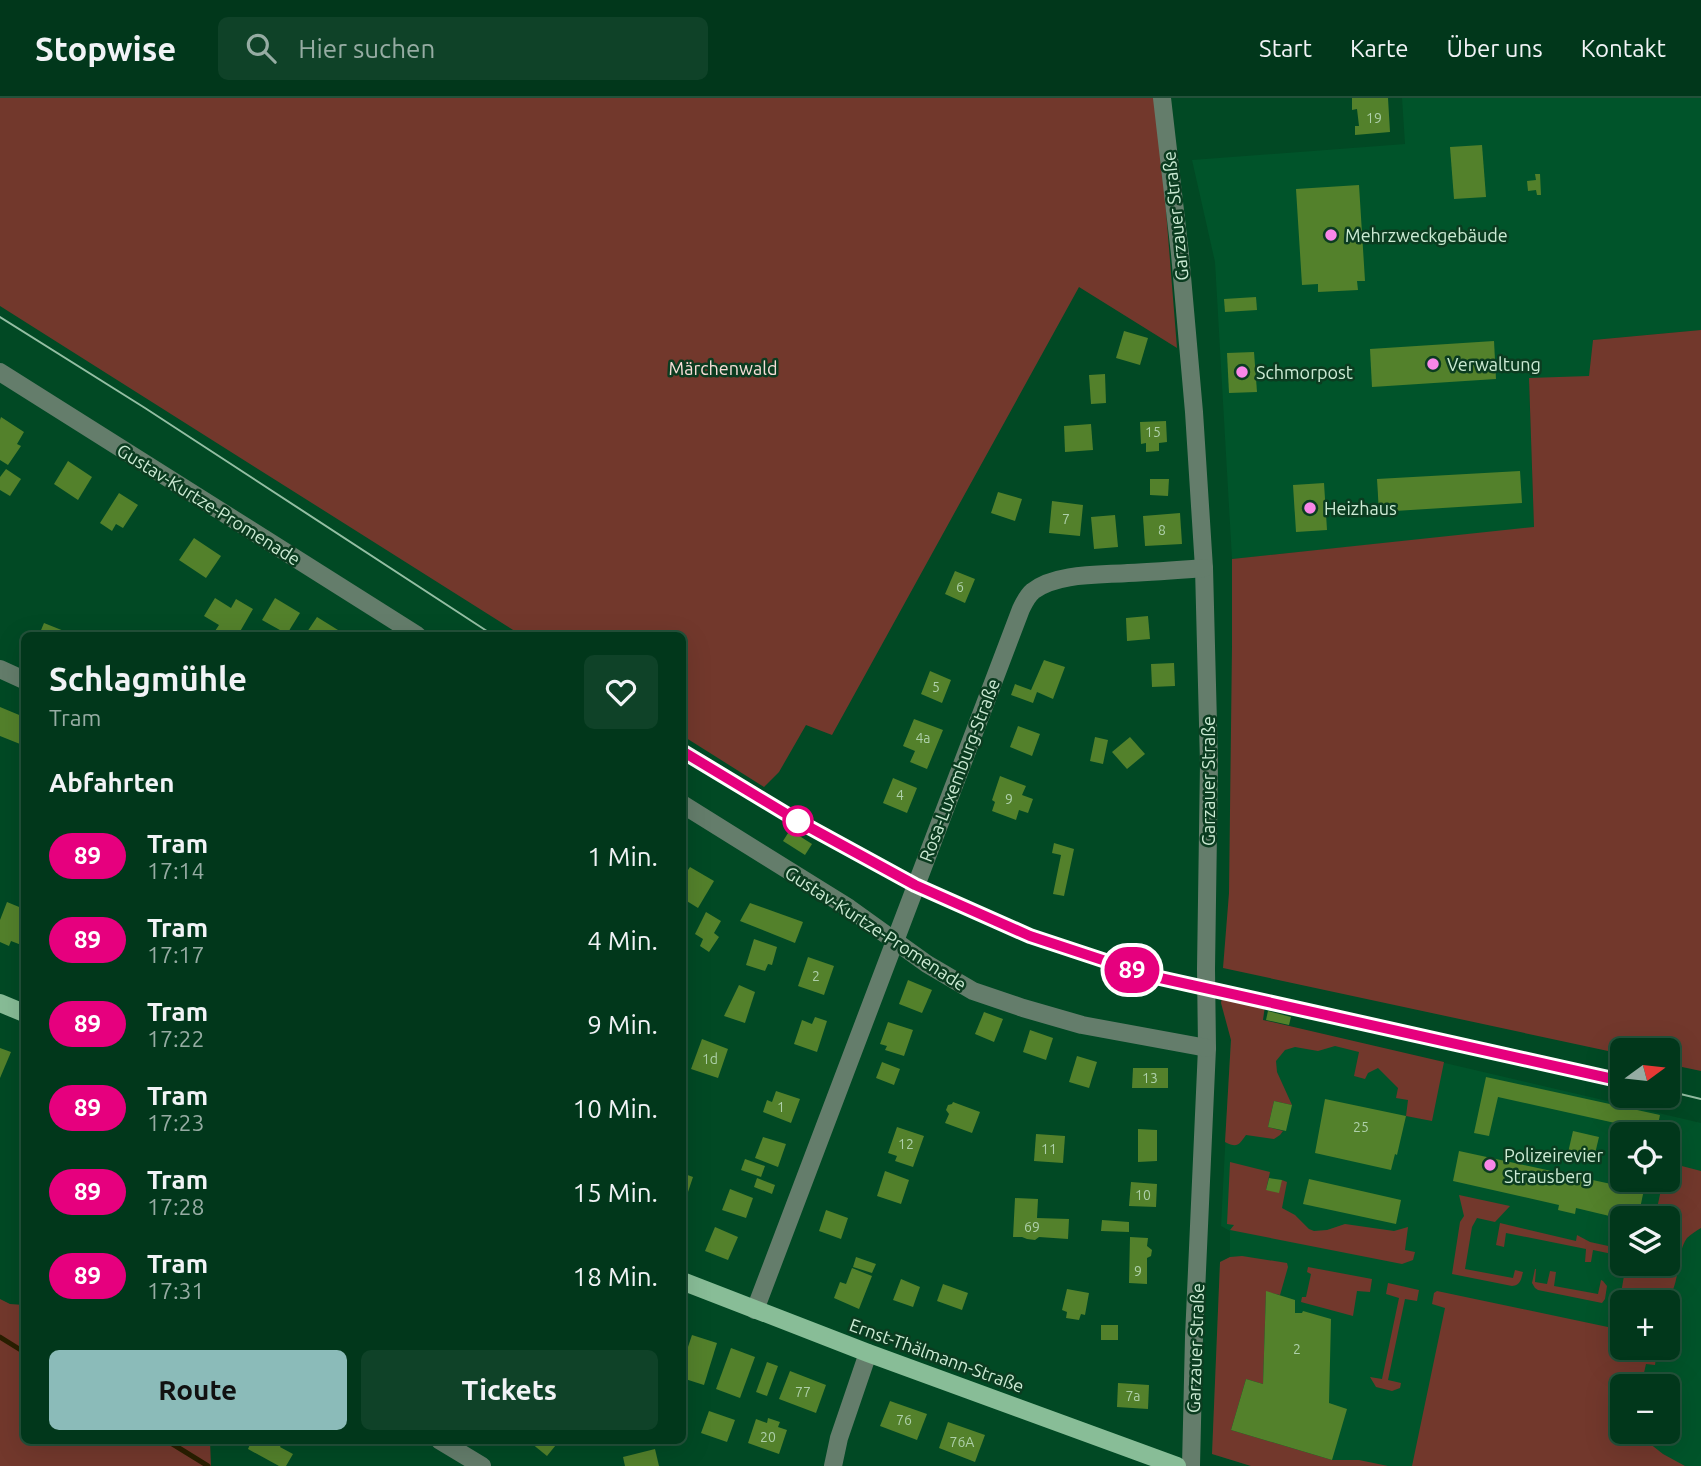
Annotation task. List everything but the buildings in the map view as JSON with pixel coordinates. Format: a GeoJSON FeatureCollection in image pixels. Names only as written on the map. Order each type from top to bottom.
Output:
{"type":"FeatureCollection","features":[{"type":"Feature","properties":{"kind":"main road"},"geometry":{"type":"LineString","coordinates":[[0,1003],[21,1012]]}},
{"type":"Feature","properties":{"kind":"main road","name":"Ernst-Thälmann-Straße"},"geometry":{"type":"LineString","coordinates":[[686,1283],[868,1353],[1177,1466]]}},
{"type":"Feature","properties":{"kind":"street","name":"Garzauer Straße"},"geometry":{"type":"LineString","coordinates":[[1162,98],[1188,332],[1204,568],[1209,763],[1207,1048],[1191,1466]]}},
{"type":"Feature","properties":{"kind":"street","name":"Gustav-Kurtze-Promenade"},"geometry":{"type":"LineString","coordinates":[[0,372],[412,632]]}},
{"type":"Feature","properties":{"kind":"street","name":"Rosa-Luxemburg-Straße"},"geometry":{"type":"LineString","coordinates":[[755,1310],[896,941],[927,852],[1027,598],[1033,591],[1047,584],[1088,575],[1204,568]]}},
{"type":"Feature","properties":{"kind":"street"},"geometry":{"type":"LineString","coordinates":[[0,669],[21,679]]}},
{"type":"Feature","properties":{"kind":"street","name":"Gustav-Kurtze-Promenade"},"geometry":{"type":"LineString","coordinates":[[686,806],[849,908],[927,964],[973,991],[1082,1025],[1207,1048]]}},
{"type":"Feature","properties":{"kind":"street"},"geometry":{"type":"LineString","coordinates":[[833,1466],[839,1438],[868,1353]]}},
{"type":"Feature","properties":{"kind":"street"},"geometry":{"type":"LineString","coordinates":[[446,1444],[482,1466]]}},
{"type":"Feature","properties":{"kind":"shaded area"},"geometry":{"type":"Polygon","coordinates":[[[1402,98],[1701,98],[1701,330],[1593,340],[1589,377],[1529,384],[1534,528],[1232,559],[1215,262],[1192,160],[1405,144],[1402,98]]]}},
{"type":"Feature","properties":{"kind":"shaded area"},"geometry":{"type":"Polygon","coordinates":[[[1232,1013],[1610,1102],[1610,1108],[1637,1108],[1701,1123],[1701,1466],[1251,1466],[1212,1454],[1220,1262],[1230,1257],[1230,1231],[1221,1226],[1232,1013]]]}},
{"type":"Feature","properties":{"kind":"green space","name":"Märchenwald"},"geometry":{"type":"Polygon","coordinates":[[[0,98],[1157,98],[1177,348],[1079,287],[832,735],[806,725],[779,772],[764,787],[686,738],[686,632],[516,632],[0,306],[0,98]]]}},
{"type":"Feature","properties":{"kind":"green space"},"geometry":{"type":"Polygon","coordinates":[[[1701,330],[1701,1071],[1680,1067],[1680,1038],[1610,1038],[1610,1051],[1223,968],[1229,893],[1232,559],[1534,527],[1529,378],[1589,376],[1593,340],[1701,330]]]}},
{"type":"Feature","properties":{"kind":"green space"},"geometry":{"type":"Polygon","coordinates":[[[1222,996],[1265,1006],[1263,1020],[1444,1062],[1432,1121],[1406,1116],[1408,1100],[1396,1098],[1398,1088],[1378,1068],[1368,1073],[1365,1079],[1354,1076],[1359,1052],[1335,1046],[1318,1051],[1295,1047],[1285,1050],[1276,1061],[1277,1072],[1292,1105],[1274,1101],[1268,1127],[1283,1131],[1274,1139],[1246,1135],[1238,1144],[1225,1142],[1231,1040],[1221,1003],[1222,996]]]}},
{"type":"Feature","properties":{"kind":"green space"},"geometry":{"type":"Polygon","coordinates":[[[1230,1162],[1270,1172],[1266,1190],[1282,1180],[1287,1182],[1282,1208],[1314,1231],[1345,1224],[1394,1231],[1408,1227],[1405,1250],[1415,1252],[1413,1260],[1402,1264],[1230,1230],[1234,1225],[1227,1224],[1230,1162]]]}},
{"type":"Feature","properties":{"kind":"green space"},"geometry":{"type":"Polygon","coordinates":[[[1680,1166],[1701,1171],[1701,1228],[1687,1238],[1680,1257],[1680,1206],[1658,1206],[1660,1192],[1680,1192],[1680,1166]]]}},
{"type":"Feature","properties":{"kind":"green space"},"geometry":{"type":"Polygon","coordinates":[[[1459,1195],[1510,1206],[1495,1222],[1477,1218],[1472,1227],[1465,1269],[1513,1278],[1515,1270],[1523,1272],[1517,1284],[1512,1286],[1452,1274],[1460,1222],[1464,1216],[1459,1195]]]}},
{"type":"Feature","properties":{"kind":"green space"},"geometry":{"type":"Polygon","coordinates":[[[1500,1223],[1576,1241],[1577,1235],[1590,1242],[1610,1246],[1610,1254],[1593,1250],[1591,1262],[1585,1262],[1586,1249],[1506,1233],[1504,1247],[1496,1245],[1500,1223]]]}},
{"type":"Feature","properties":{"kind":"green space"},"geometry":{"type":"Polygon","coordinates":[[[1242,1256],[1287,1263],[1288,1267],[1280,1295],[1266,1292],[1263,1384],[1246,1379],[1231,1430],[1332,1460],[1359,1460],[1388,1466],[1251,1466],[1212,1454],[1220,1262],[1230,1257],[1242,1256]]]}},
{"type":"Feature","properties":{"kind":"green space"},"geometry":{"type":"Polygon","coordinates":[[[1308,1267],[1372,1279],[1370,1292],[1357,1291],[1353,1316],[1301,1302],[1302,1297],[1306,1297],[1311,1274],[1307,1272],[1308,1267]]]}},
{"type":"Feature","properties":{"kind":"green space"},"geometry":{"type":"Polygon","coordinates":[[[1535,1269],[1535,1282],[1547,1284],[1550,1271],[1556,1272],[1554,1286],[1598,1294],[1601,1280],[1607,1286],[1605,1299],[1602,1303],[1538,1290],[1532,1283],[1535,1269]]]}},
{"type":"Feature","properties":{"kind":"green space"},"geometry":{"type":"Polygon","coordinates":[[[1624,1276],[1676,1276],[1672,1290],[1622,1290],[1624,1276]]]}},
{"type":"Feature","properties":{"kind":"green space"},"geometry":{"type":"Polygon","coordinates":[[[1388,1283],[1419,1290],[1417,1301],[1405,1299],[1388,1380],[1401,1383],[1400,1388],[1392,1391],[1376,1387],[1370,1377],[1382,1379],[1399,1298],[1386,1294],[1388,1283]]]}},
{"type":"Feature","properties":{"kind":"green space"},"geometry":{"type":"Polygon","coordinates":[[[1437,1291],[1610,1327],[1610,1360],[1656,1360],[1655,1365],[1646,1364],[1644,1374],[1610,1374],[1610,1444],[1650,1444],[1685,1466],[1412,1466],[1445,1308],[1432,1304],[1437,1291]]]}},
{"type":"Feature","properties":{"kind":"green space"},"geometry":{"type":"Polygon","coordinates":[[[0,1299],[10,1304],[21,1305],[21,1444],[210,1444],[211,1466],[0,1466],[0,1299]]]}},
{"type":"Feature","properties":{"kind":"waterway"},"geometry":{"type":"LineString","coordinates":[[0,1337],[21,1350]]}},
{"type":"Feature","properties":{"kind":"waterway"},"geometry":{"type":"LineString","coordinates":[[172,1444],[208,1466]]}},
{"type":"Feature","properties":{"kind":"tram line"},"geometry":{"type":"LineString","coordinates":[[0,317],[145,408],[488,632]]}},
{"type":"Feature","properties":{"kind":"tram line"},"geometry":{"type":"LineString","coordinates":[[686,753],[798,821],[915,885],[1030,936],[1151,976],[1610,1078]]}},
{"type":"Feature","properties":{"kind":"tram line","name":"89"},"geometry":{"type":"LineString","coordinates":[[686,753],[798,821],[915,885],[1030,936],[1151,976],[1610,1078]]}},
{"type":"Feature","properties":{"kind":"tram line"},"geometry":{"type":"LineString","coordinates":[[1680,1094],[1701,1099]]}},
{"type":"Feature","properties":{"kind":"place","name":"Mehrzweckgebäude"},"geometry":{"type":"Point","coordinates":[1331,235]}},
{"type":"Feature","properties":{"kind":"place","name":"Verwaltung"},"geometry":{"type":"Point","coordinates":[1433,364]}},
{"type":"Feature","properties":{"kind":"place","name":"Schmorpost"},"geometry":{"type":"Point","coordinates":[1242,372]}},
{"type":"Feature","properties":{"kind":"place","name":"Heizhaus"},"geometry":{"type":"Point","coordinates":[1310,508]}},
{"type":"Feature","properties":{"kind":"place","name":"Polizeirevier Strausberg"},"geometry":{"type":"Point","coordinates":[1490,1165]}}]}
